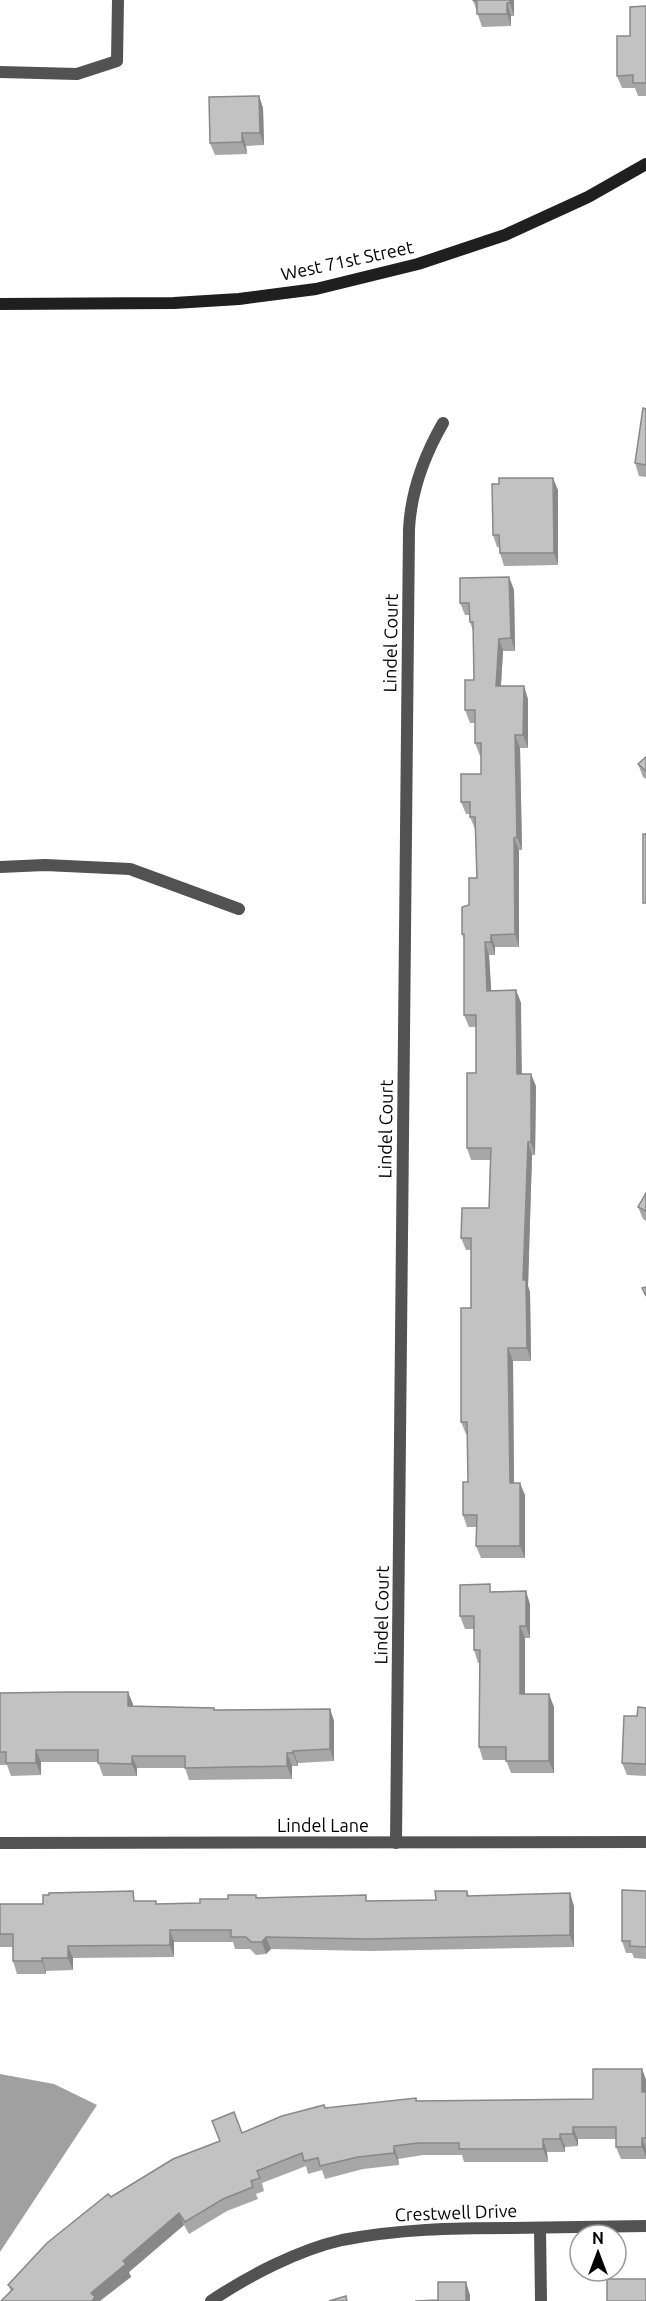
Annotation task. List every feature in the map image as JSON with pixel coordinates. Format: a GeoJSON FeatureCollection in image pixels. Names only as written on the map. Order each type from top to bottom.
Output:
{"type":"FeatureCollection","features":[{"type":"Feature","properties":{"kind":"main road","name":"West 71st Street"},"geometry":{"type":"LineString","coordinates":[[0,304],[174,303],[239,299],[316,289],[418,264],[505,234],[588,197],[646,165]]}},
{"type":"Feature","properties":{"kind":"street"},"geometry":{"type":"LineString","coordinates":[[0,72],[77,74],[117,61],[118,0]]}},
{"type":"Feature","properties":{"kind":"street","name":"Lindel Court"},"geometry":{"type":"LineString","coordinates":[[396,1843],[410,519],[415,487],[423,461],[442,423]]}},
{"type":"Feature","properties":{"kind":"street"},"geometry":{"type":"LineString","coordinates":[[0,867],[45,865],[130,869],[239,909]]}},
{"type":"Feature","properties":{"kind":"street","name":"Lindel Lane"},"geometry":{"type":"LineString","coordinates":[[0,1844],[646,1842]]}},
{"type":"Feature","properties":{"kind":"street","name":"Crestwell Drive"},"geometry":{"type":"LineString","coordinates":[[211,2301],[259,2272],[342,2240],[420,2229],[646,2226]]}},
{"type":"Feature","properties":{"kind":"street"},"geometry":{"type":"LineString","coordinates":[[540,2228],[541,2301]]}},
{"type":"Feature","properties":{"kind":"shaded area"},"geometry":{"type":"Polygon","coordinates":[[[0,2074],[54,2084],[97,2105],[0,2252],[0,2074]]]}},
{"type":"Feature","properties":{"kind":"building"},"geometry":{"type":"Polygon","coordinates":[[[473,0],[510,0],[510,3],[507,3],[507,14],[477,14],[477,1],[473,0]]]}},
{"type":"Feature","properties":{"kind":"building"},"geometry":{"type":"Polygon","coordinates":[[[646,6],[646,83],[633,83],[633,75],[617,76],[617,36],[630,36],[630,7],[646,6]]]}},
{"type":"Feature","properties":{"kind":"building"},"geometry":{"type":"Polygon","coordinates":[[[259,96],[260,133],[242,133],[242,142],[210,143],[209,97],[259,96]]]}},
{"type":"Feature","properties":{"kind":"building"},"geometry":{"type":"Polygon","coordinates":[[[643,408],[646,409],[646,465],[635,463],[643,408]]]}},
{"type":"Feature","properties":{"kind":"building"},"geometry":{"type":"Polygon","coordinates":[[[499,478],[553,478],[554,553],[500,553],[499,535],[493,535],[492,484],[499,484],[499,478]]]}},
{"type":"Feature","properties":{"kind":"building"},"geometry":{"type":"Polygon","coordinates":[[[509,577],[511,638],[499,639],[496,686],[524,686],[523,735],[515,735],[517,837],[514,838],[515,934],[491,935],[491,942],[485,942],[487,991],[516,990],[517,1074],[531,1074],[531,1142],[528,1142],[523,1280],[526,1280],[527,1348],[508,1348],[510,1483],[520,1483],[520,1546],[476,1546],[477,1515],[463,1515],[463,1482],[468,1482],[467,1422],[461,1422],[461,1308],[471,1308],[471,1238],[461,1238],[462,1208],[489,1208],[491,1148],[467,1148],[467,1073],[476,1073],[476,1015],[464,1015],[462,907],[469,905],[469,878],[477,878],[475,817],[470,817],[470,802],[461,802],[461,774],[481,774],[481,743],[475,743],[475,710],[465,710],[465,680],[474,680],[473,622],[470,622],[469,603],[460,603],[460,578],[509,577]]]}},
{"type":"Feature","properties":{"kind":"building"},"geometry":{"type":"Polygon","coordinates":[[[646,757],[646,771],[638,764],[646,757]]]}},
{"type":"Feature","properties":{"kind":"building"},"geometry":{"type":"Polygon","coordinates":[[[643,834],[646,834],[646,903],[643,903],[643,834]]]}},
{"type":"Feature","properties":{"kind":"building"},"geometry":{"type":"Polygon","coordinates":[[[646,1193],[646,1211],[638,1207],[646,1193]]]}},
{"type":"Feature","properties":{"kind":"building"},"geometry":{"type":"Polygon","coordinates":[[[490,1584],[490,1592],[526,1591],[526,1626],[520,1626],[520,1694],[549,1694],[549,1761],[506,1761],[506,1747],[479,1747],[480,1650],[474,1650],[474,1616],[460,1616],[460,1585],[490,1584]]]}},
{"type":"Feature","properties":{"kind":"building"},"geometry":{"type":"Polygon","coordinates":[[[128,1692],[128,1706],[214,1708],[214,1710],[330,1709],[330,1749],[287,1753],[287,1766],[185,1768],[185,1756],[132,1756],[132,1764],[98,1763],[98,1750],[36,1750],[36,1763],[6,1763],[6,1752],[0,1752],[0,1693],[128,1692]]]}},
{"type":"Feature","properties":{"kind":"building"},"geometry":{"type":"Polygon","coordinates":[[[638,1707],[646,1708],[646,1764],[622,1763],[624,1716],[637,1716],[638,1707]]]}},
{"type":"Feature","properties":{"kind":"building"},"geometry":{"type":"Polygon","coordinates":[[[622,1890],[646,1891],[646,1947],[630,1946],[630,1941],[622,1941],[622,1890]]]}},
{"type":"Feature","properties":{"kind":"building"},"geometry":{"type":"Polygon","coordinates":[[[133,1891],[134,1901],[156,1901],[156,1904],[200,1903],[200,1899],[228,1899],[228,1895],[256,1895],[256,1898],[366,1895],[366,1901],[436,1900],[435,1891],[467,1891],[467,1896],[570,1893],[570,1935],[366,1939],[266,1937],[262,1942],[251,1942],[246,1937],[231,1937],[231,1930],[170,1930],[170,1945],[68,1946],[68,1958],[13,1961],[13,1934],[0,1934],[0,1904],[43,1904],[43,1895],[49,1895],[49,1893],[133,1891]]]}},
{"type":"Feature","properties":{"kind":"building"},"geometry":{"type":"Polygon","coordinates":[[[593,2069],[642,2069],[642,2092],[646,2092],[646,2138],[642,2138],[642,2147],[616,2147],[616,2127],[573,2127],[573,2134],[560,2134],[560,2139],[543,2139],[543,2149],[459,2149],[459,2143],[418,2143],[394,2146],[394,2153],[358,2157],[320,2166],[318,2158],[304,2161],[302,2153],[257,2171],[260,2178],[251,2181],[253,2187],[223,2199],[185,2222],[179,2213],[123,2261],[126,2264],[91,2293],[95,2297],[92,2301],[1,2301],[13,2289],[8,2285],[47,2243],[108,2194],[111,2197],[173,2159],[220,2141],[212,2121],[234,2112],[242,2133],[282,2116],[324,2105],[325,2108],[416,2098],[416,2101],[593,2099],[593,2069]]]}},
{"type":"Feature","properties":{"kind":"building"},"geometry":{"type":"Polygon","coordinates":[[[628,2279],[646,2279],[646,2301],[607,2301],[607,2283],[628,2283],[628,2279]]]}},
{"type":"Feature","properties":{"kind":"building"},"geometry":{"type":"Polygon","coordinates":[[[438,2282],[466,2282],[466,2301],[415,2301],[438,2300],[438,2282]]]}},
{"type":"Feature","properties":{"kind":"building"},"geometry":{"type":"Polygon","coordinates":[[[346,2296],[347,2301],[329,2301],[346,2296]]]}}]}
